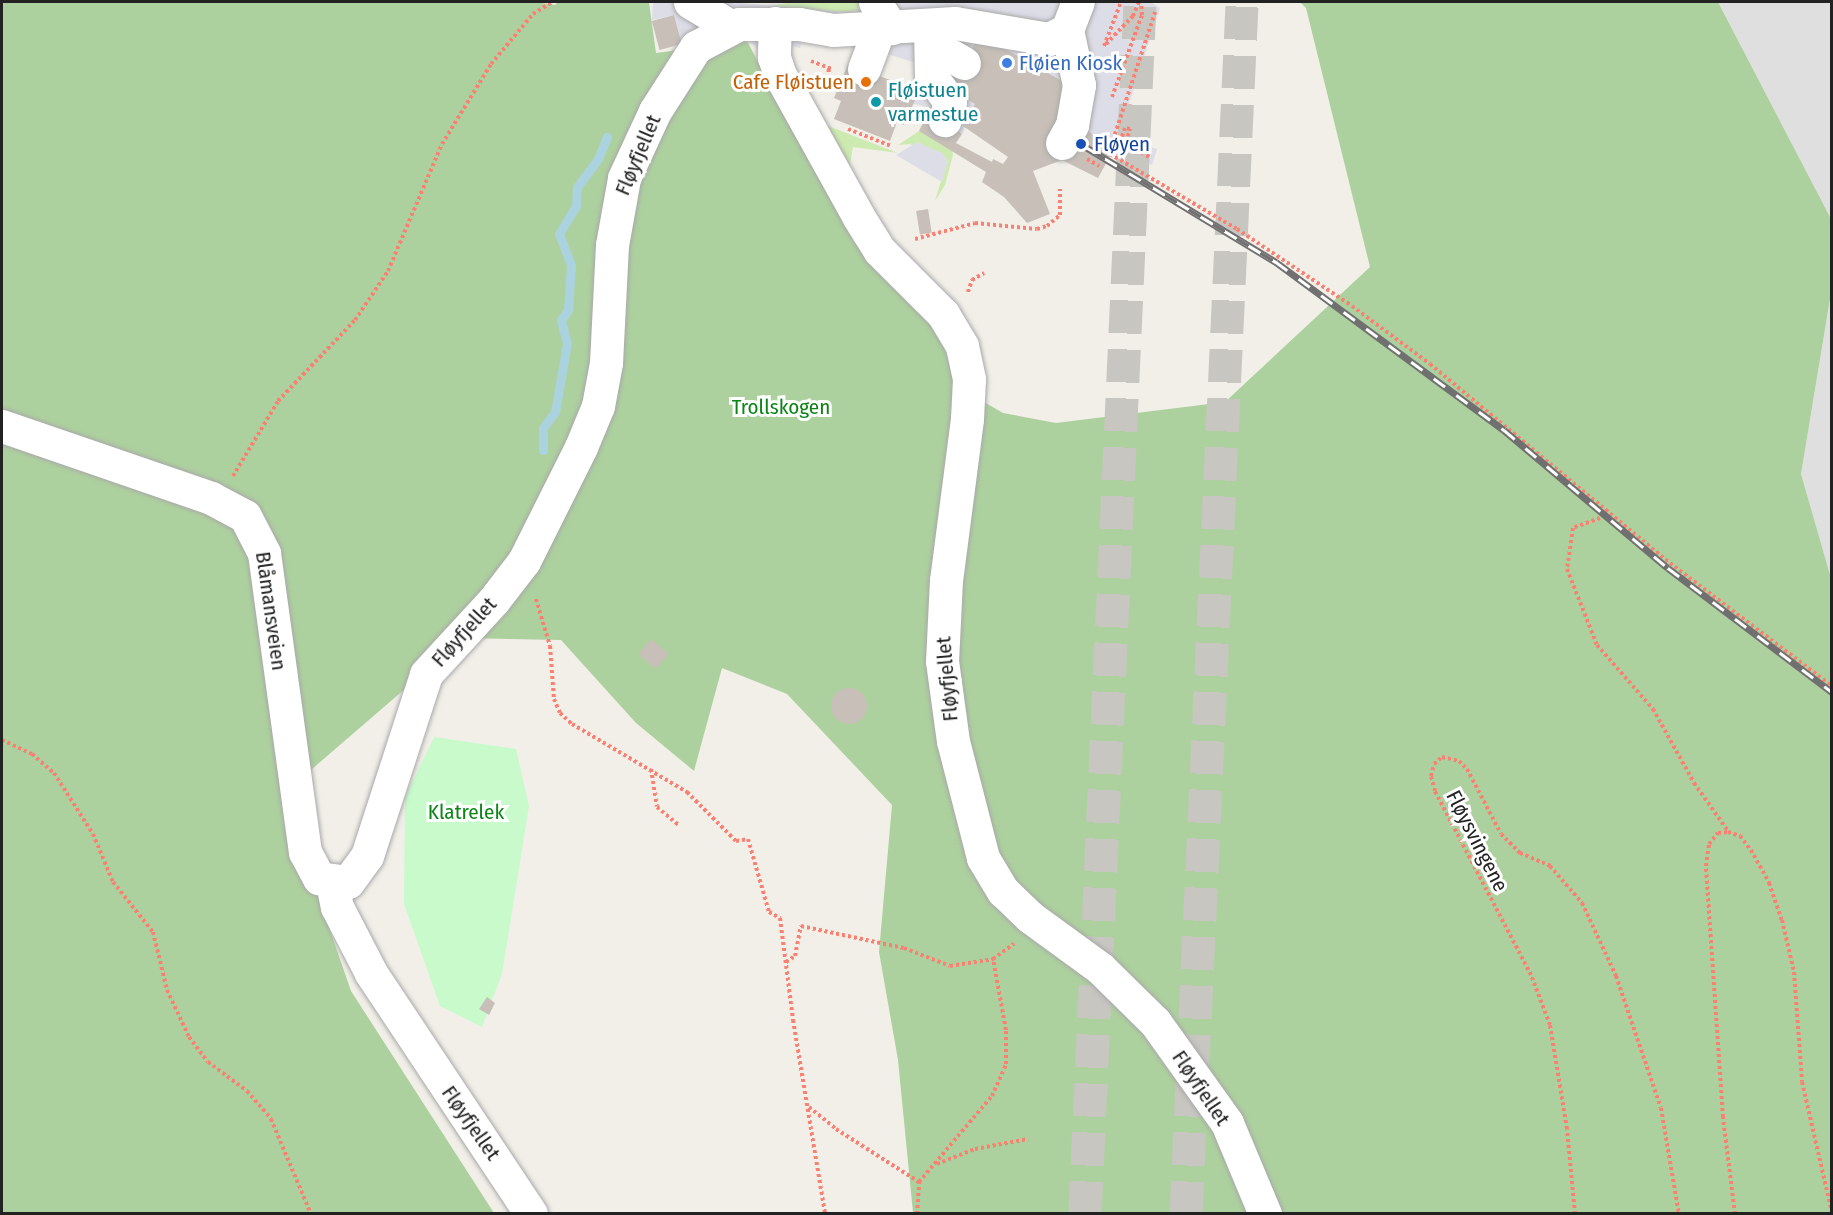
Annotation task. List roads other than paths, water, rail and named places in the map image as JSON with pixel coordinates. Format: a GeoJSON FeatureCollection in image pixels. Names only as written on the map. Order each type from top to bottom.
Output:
{"type":"FeatureCollection","features":[{"type":"Feature","properties":{"kind":"street"},"geometry":{"type":"LineString","coordinates":[[690,2],[730,26]]}},
{"type":"Feature","properties":{"kind":"street","name":"Fløyfjellet"},"geometry":{"type":"LineString","coordinates":[[531,1214],[371,973],[337,907],[332,882],[348,882],[368,856],[426,674],[494,600],[524,561],[559,495],[598,406],[606,363],[615,218],[624,178],[655,111],[681,68],[696,47],[730,26],[775,23],[833,30],[905,19],[955,23],[1024,47],[1049,39],[1073,17]]}},
{"type":"Feature","properties":{"kind":"street","name":"Fløyfjellet"},"geometry":{"type":"LineString","coordinates":[[1062,143],[1072,125],[1079,85],[1073,17]]}},
{"type":"Feature","properties":{"kind":"street"},"geometry":{"type":"LineString","coordinates":[[864,69],[905,19],[932,76],[926,90],[950,102],[945,120]]}},
{"type":"Feature","properties":{"kind":"street","name":"Fløyfjellet"},"geometry":{"type":"LineString","coordinates":[[905,19],[964,63]]}},
{"type":"Feature","properties":{"kind":"street","name":"Fløyfjellet"},"geometry":{"type":"LineString","coordinates":[[775,23],[774,57],[780,75],[879,250],[943,314],[962,346],[969,379],[967,419],[942,623],[946,703],[983,858],[1003,891],[1040,925],[1100,968],[1155,1022],[1227,1123],[1265,1214]]}},
{"type":"Feature","properties":{"kind":"street","name":"Blåmansveien"},"geometry":{"type":"LineString","coordinates":[[2,426],[211,498],[244,516],[264,553],[305,852],[319,878],[332,882]]}},
{"type":"Feature","properties":{"kind":"waterway"},"geometry":{"type":"LineString","coordinates":[[543,450],[543,428],[555,412],[567,343],[561,320],[568,310],[571,265],[559,234],[576,206],[577,187],[598,159],[607,137]]}},
{"type":"Feature","properties":{"kind":"tunnel"},"geometry":{"type":"LineString","coordinates":[[1085,1214],[1140,2]]}},
{"type":"Feature","properties":{"kind":"tunnel"},"geometry":{"type":"LineString","coordinates":[[1186,1214],[1242,2]]}},
{"type":"Feature","properties":{"kind":"railway"},"geometry":{"type":"LineString","coordinates":[[1081,144],[1276,262],[1504,430],[1668,568],[1832,692]]}},
{"type":"Feature","properties":{"kind":"place","name":"Fløien Kiosk"},"geometry":{"type":"Point","coordinates":[1007,63]}},
{"type":"Feature","properties":{"kind":"place","name":"Cafe Fløistuen"},"geometry":{"type":"Point","coordinates":[866,82]}},
{"type":"Feature","properties":{"kind":"place","name":"Fløistuen varmestue"},"geometry":{"type":"Point","coordinates":[876,102]}},
{"type":"Feature","properties":{"kind":"place","name":"Fløyen"},"geometry":{"type":"Point","coordinates":[1081,144]}},
{"type":"Feature","properties":{"kind":"park label","name":"Trollskogen"},"geometry":{"type":"Point","coordinates":[781,407]}},
{"type":"Feature","properties":{"kind":"park label","name":"Klatrelek"},"geometry":{"type":"Point","coordinates":[466,812]}}]}
